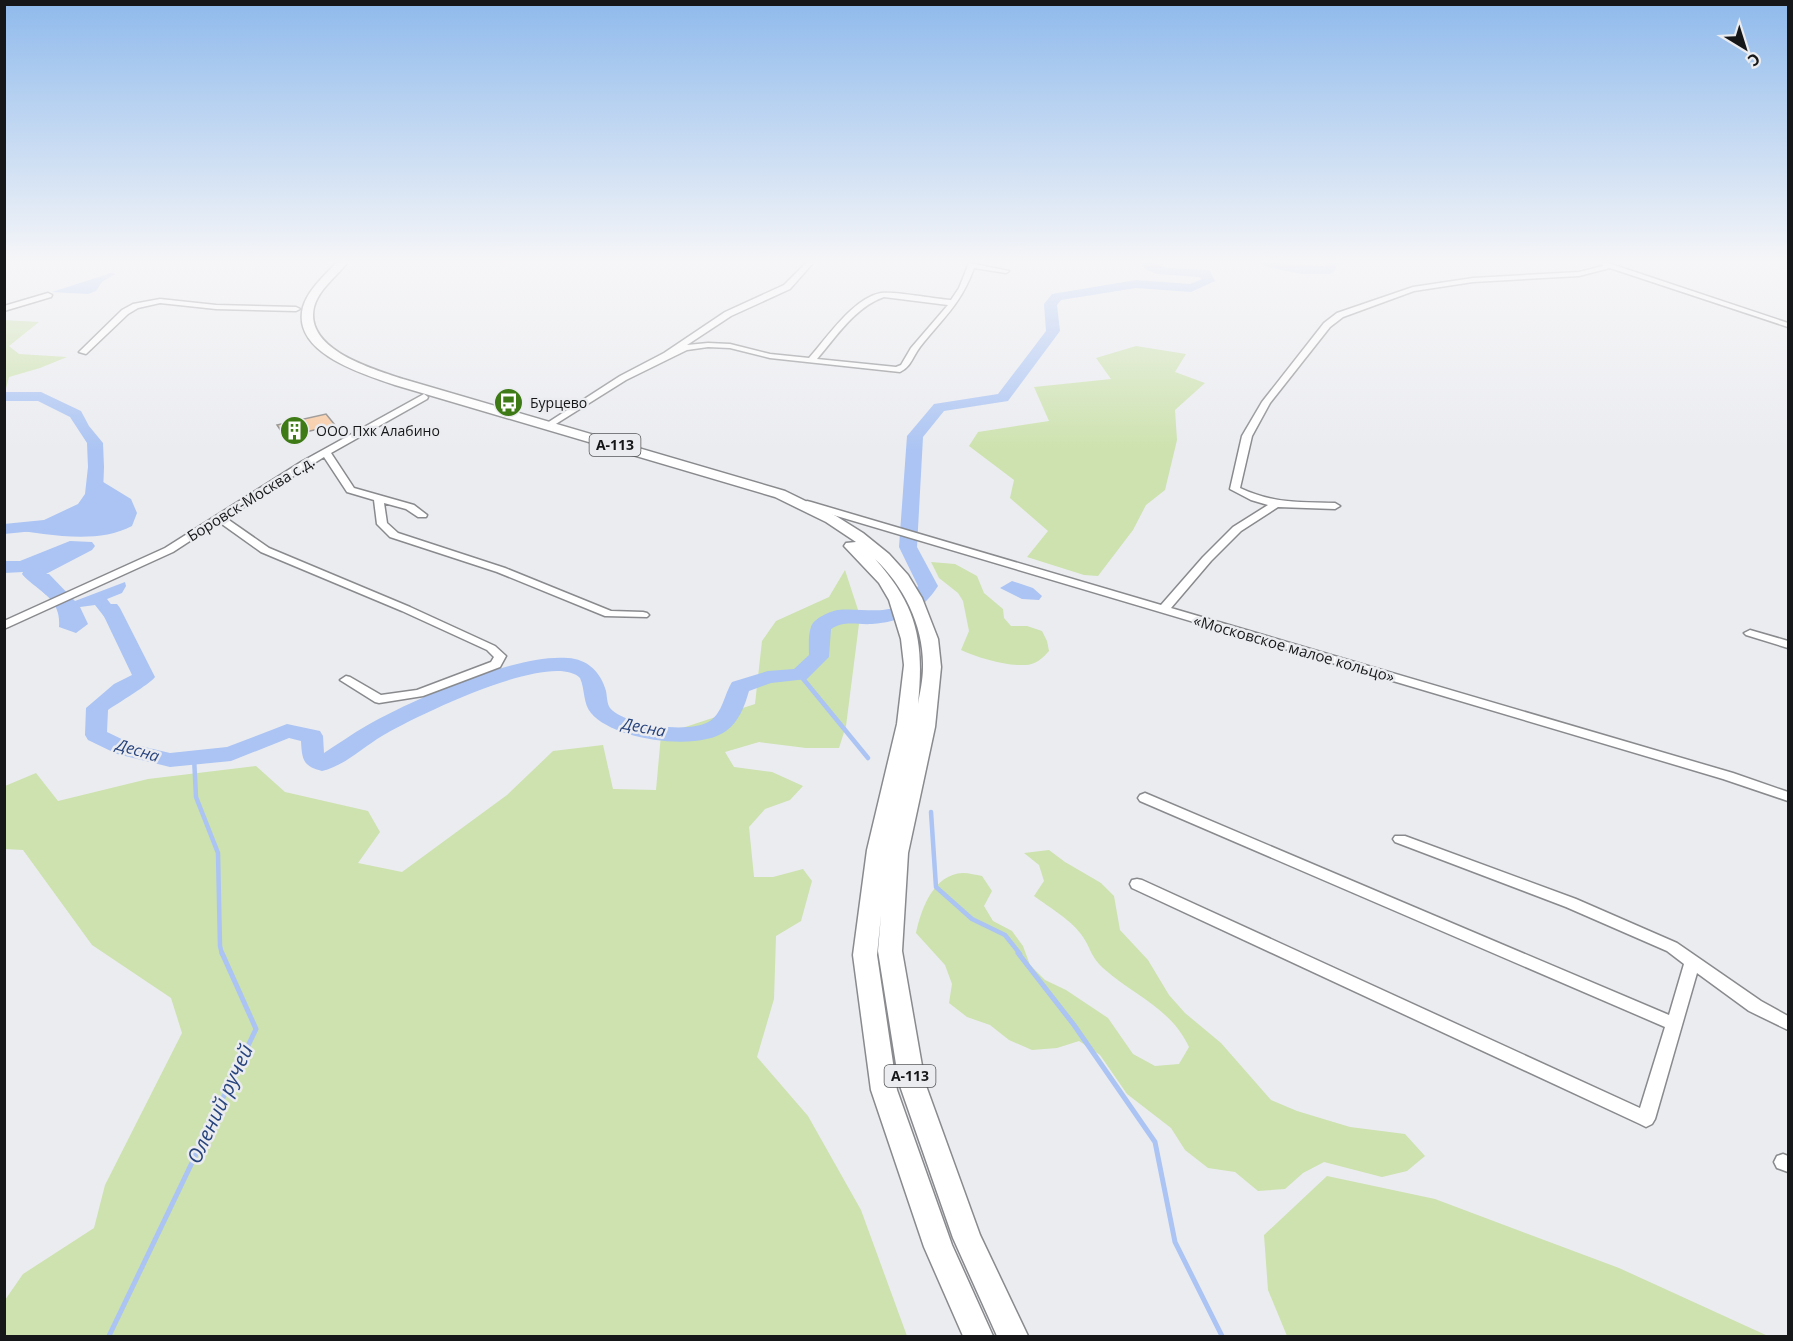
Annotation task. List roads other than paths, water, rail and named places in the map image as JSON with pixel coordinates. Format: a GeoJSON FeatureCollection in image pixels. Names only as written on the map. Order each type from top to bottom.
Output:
{"type":"FeatureCollection","features":[{"type":"Feature","properties":{"kind":"highway","name":"А-113"},"geometry":{"type":"LineString","coordinates":[[297,326],[303,338],[326,360],[358,376],[760,497],[852,539]]}},
{"type":"Feature","properties":{"kind":"highway","name":"А-113"},"geometry":{"type":"LineString","coordinates":[[309,326],[326,349],[343,360],[374,374],[762,488],[800,502],[852,539],[886,581],[897,600],[910,639],[923,666],[925,727],[897,854],[890,951],[912,1083],[967,1238],[1013,1336]]}},
{"type":"Feature","properties":{"kind":"highway","name":"А-113"},"geometry":{"type":"LineString","coordinates":[[923,666],[878,850],[866,955],[884,1090],[938,1247],[978,1336]]}},
{"type":"Feature","properties":{"kind":"street"},"geometry":{"type":"LineString","coordinates":[[83,352],[111,326]]}},
{"type":"Feature","properties":{"kind":"street"},"geometry":{"type":"LineString","coordinates":[[548,425],[623,378],[667,355],[711,326]]}},
{"type":"Feature","properties":{"kind":"street"},"geometry":{"type":"LineString","coordinates":[[812,360],[842,326]]}},
{"type":"Feature","properties":{"kind":"street"},"geometry":{"type":"LineString","coordinates":[[667,355],[685,348],[708,345],[730,346],[770,356],[888,370],[904,366],[913,350],[934,326]]}},
{"type":"Feature","properties":{"kind":"street"},"geometry":{"type":"LineString","coordinates":[[1327,326],[1266,402],[1247,436],[1235,489],[1254,498],[1276,504],[1335,506]]}},
{"type":"Feature","properties":{"kind":"street","name":"Боровск-Москва с.д."},"geometry":{"type":"LineString","coordinates":[[4,626],[169,550],[326,452],[424,397]]}},
{"type":"Feature","properties":{"kind":"street"},"geometry":{"type":"LineString","coordinates":[[326,452],[350,490],[410,507],[422,516]]}},
{"type":"Feature","properties":{"kind":"street"},"geometry":{"type":"LineString","coordinates":[[379,499],[382,524],[394,535],[501,570],[609,614],[643,615]]}},
{"type":"Feature","properties":{"kind":"street","name":"«Московское малое кольцо»"},"geometry":{"type":"LineString","coordinates":[[800,502],[1712,771],[1788,797]]}},
{"type":"Feature","properties":{"kind":"street"},"geometry":{"type":"LineString","coordinates":[[1163,610],[1207,559],[1238,530],[1276,504]]}},
{"type":"Feature","properties":{"kind":"street"},"geometry":{"type":"LineString","coordinates":[[220,518],[265,550],[406,609],[491,648],[500,656],[496,664],[419,693],[379,699],[346,680]]}},
{"type":"Feature","properties":{"kind":"street"},"geometry":{"type":"LineString","coordinates":[[1750,633],[1788,645]]}},
{"type":"Feature","properties":{"kind":"street"},"geometry":{"type":"LineString","coordinates":[[1144,798],[1674,1024]]}},
{"type":"Feature","properties":{"kind":"street"},"geometry":{"type":"LineString","coordinates":[[1400,839],[1571,903],[1672,947],[1755,1006],[1788,1024]]}},
{"type":"Feature","properties":{"kind":"street"},"geometry":{"type":"LineString","coordinates":[[1137,884],[1646,1119],[1693,961]]}},
{"type":"Feature","properties":{"kind":"water"},"geometry":{"type":"Polygon","coordinates":[[[95,477],[131,499],[137,513],[132,526],[118,532],[87,537],[8,529],[43,525],[78,512],[93,495],[95,477]]]}},
{"type":"Feature","properties":{"kind":"water"},"geometry":{"type":"Polygon","coordinates":[[[31,574],[49,574],[75,601],[125,582],[126,586],[122,593],[107,599],[128,627],[124,633],[117,633],[95,605],[80,607],[88,624],[76,633],[59,627],[58,612],[55,606],[31,580],[31,574]]]}},
{"type":"Feature","properties":{"kind":"water"},"geometry":{"type":"Polygon","coordinates":[[[1012,581],[1033,588],[1042,596],[1039,600],[1022,599],[1000,588],[1012,581]]]}},
{"type":"Feature","properties":{"kind":"waterway","name":"Десна"},"geometry":{"type":"LineString","coordinates":[[110,608],[144,677],[122,689],[97,708],[96,735],[125,749],[170,760],[231,754],[287,731],[312,736],[313,760],[322,764],[373,731],[422,707],[515,671],[544,665],[568,664],[584,670],[593,683],[598,708],[613,721],[639,729],[668,733],[696,734],[708,731],[717,727],[725,719],[732,709],[740,687],[768,677],[800,675],[819,657],[821,626],[838,616],[871,618],[893,615],[920,599],[928,586],[908,547],[915,436],[939,407],[1003,398],[1053,331],[1052,326]]}},
{"type":"Feature","properties":{"kind":"waterway","name":"Десна"},"geometry":{"type":"LineString","coordinates":[[4,397],[41,396],[76,414],[82,427],[95,443],[96,467],[94,494],[84,508],[48,525],[4,529]]}},
{"type":"Feature","properties":{"kind":"waterway","name":"Десна"},"geometry":{"type":"LineString","coordinates":[[4,567],[31,564],[62,549],[86,546],[31,574],[40,578],[53,591]]}},
{"type":"Feature","properties":{"kind":"waterway"},"geometry":{"type":"LineString","coordinates":[[800,675],[868,758]]}},
{"type":"Feature","properties":{"kind":"waterway","name":"Олений ручей"},"geometry":{"type":"LineString","coordinates":[[194,757],[196,797],[218,853],[222,954]]}},
{"type":"Feature","properties":{"kind":"waterway"},"geometry":{"type":"LineString","coordinates":[[931,812],[936,887],[972,919],[1005,935],[1020,954]]}},
{"type":"Feature","properties":{"kind":"waterway","name":"Олений ручей"},"geometry":{"type":"LineString","coordinates":[[109,1336],[256,1029],[222,953]]}},
{"type":"Feature","properties":{"kind":"waterway"},"geometry":{"type":"LineString","coordinates":[[1018,953],[1074,1025],[1155,1142],[1175,1242],[1222,1336]]}},
{"type":"Feature","properties":{"kind":"place","name":"Бурцево"},"geometry":{"type":"Point","coordinates":[509,403]}},
{"type":"Feature","properties":{"kind":"place","name":"ООО Пхк Алабино"},"geometry":{"type":"Point","coordinates":[295,431]}}]}
